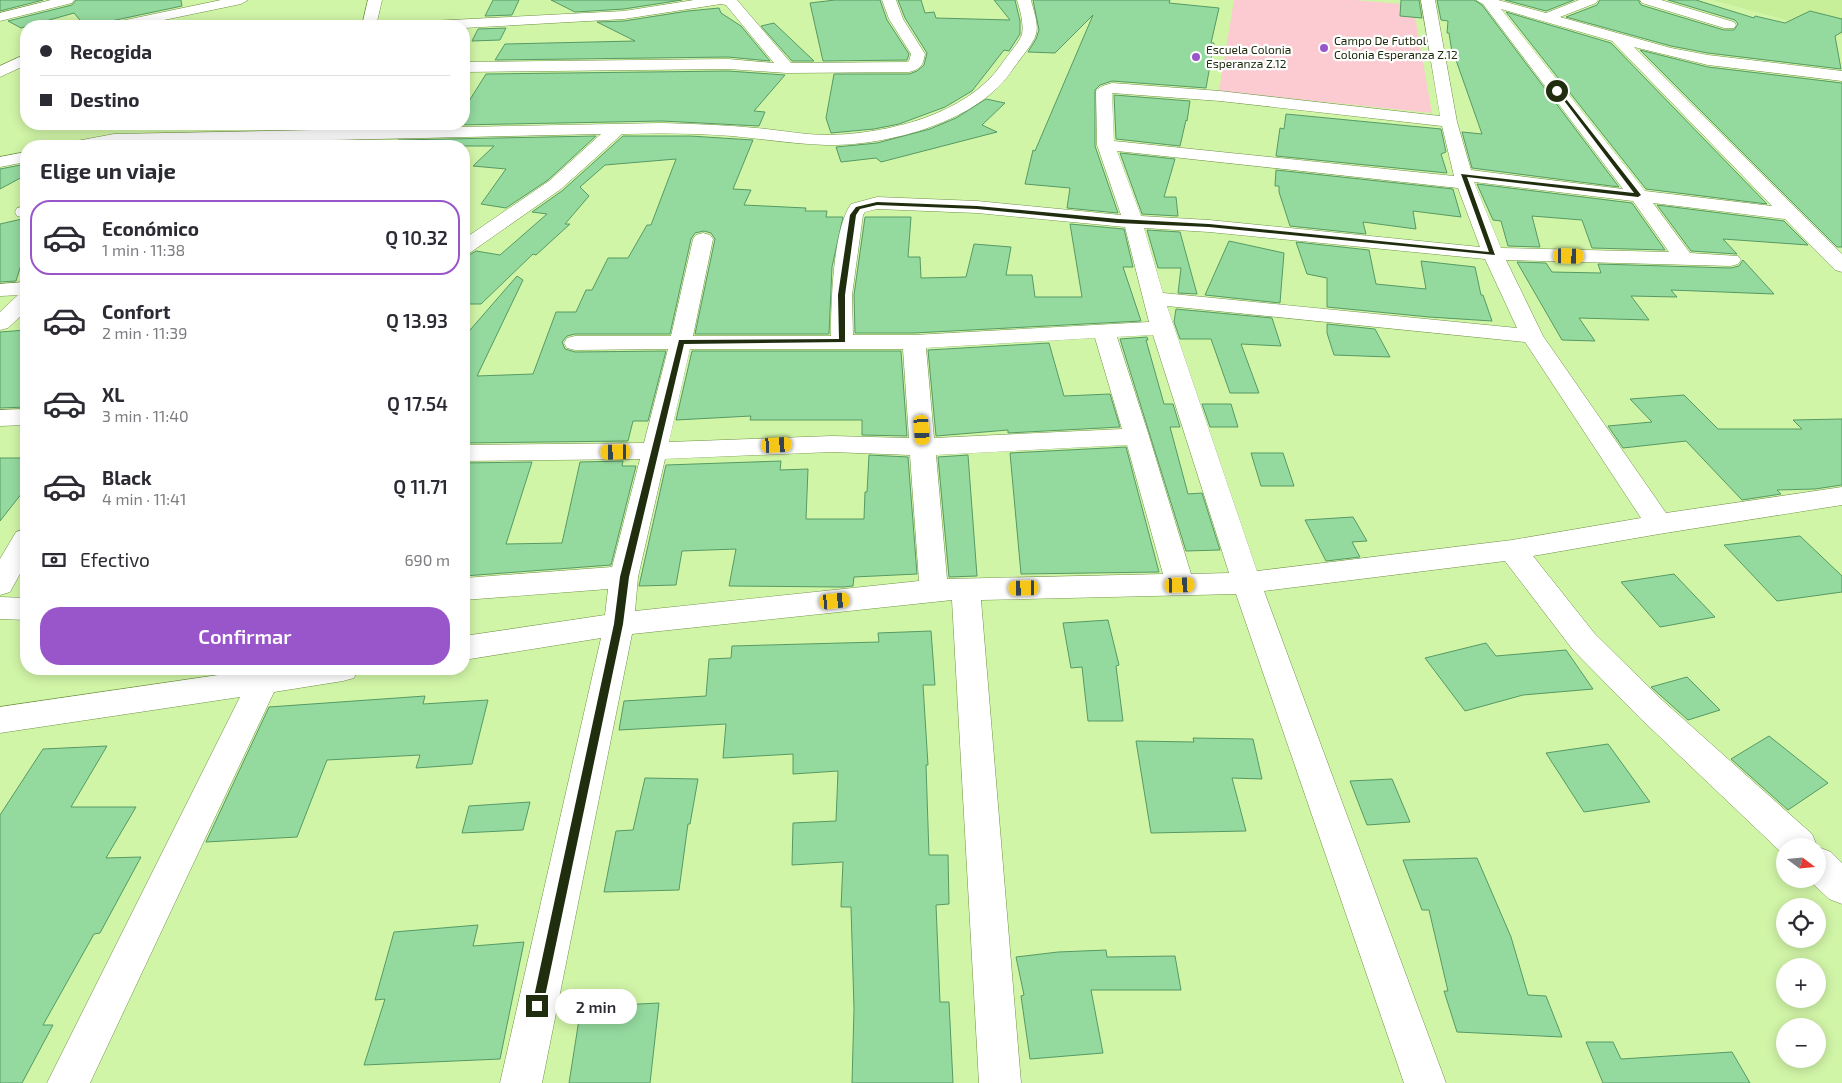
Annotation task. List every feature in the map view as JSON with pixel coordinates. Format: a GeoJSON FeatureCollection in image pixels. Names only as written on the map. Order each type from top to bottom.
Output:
{"type":"FeatureCollection","features":[{"type":"Feature","properties":{"kind":"street"},"geometry":{"type":"LineString","coordinates":[[0,17],[67,0]]}},
{"type":"Feature","properties":{"kind":"street"},"geometry":{"type":"LineString","coordinates":[[138,20],[195,4],[240,0]]}},
{"type":"Feature","properties":{"kind":"street"},"geometry":{"type":"LineString","coordinates":[[370,20],[375,0]]}},
{"type":"Feature","properties":{"kind":"street"},"geometry":{"type":"LineString","coordinates":[[470,23],[616,16],[722,0],[731,2],[787,68]]}},
{"type":"Feature","properties":{"kind":"street"},"geometry":{"type":"LineString","coordinates":[[470,68],[728,64],[787,68],[909,67],[916,64],[918,54],[896,19],[889,0]]}},
{"type":"Feature","properties":{"kind":"street"},"geometry":{"type":"LineString","coordinates":[[470,128],[717,130],[827,140],[893,132],[929,122],[960,109],[984,93],[1001,76],[1029,34],[1028,15],[1024,0]]}},
{"type":"Feature","properties":{"kind":"street"},"geometry":{"type":"LineString","coordinates":[[1428,0],[1449,122],[1464,179],[1492,254],[1532,336],[1659,524]]}},
{"type":"Feature","properties":{"kind":"street"},"geometry":{"type":"LineString","coordinates":[[1546,18],[1591,0]]}},
{"type":"Feature","properties":{"kind":"street"},"geometry":{"type":"LineString","coordinates":[[1647,0],[1729,25]]}},
{"type":"Feature","properties":{"kind":"street"},"geometry":{"type":"LineString","coordinates":[[1486,1],[1617,38],[1708,60],[1842,76]]}},
{"type":"Feature","properties":{"kind":"street"},"geometry":{"type":"LineString","coordinates":[[1486,1],[1638,195],[1684,259]]}},
{"type":"Feature","properties":{"kind":"street"},"geometry":{"type":"LineString","coordinates":[[1617,38],[1842,266]]}},
{"type":"Feature","properties":{"kind":"street"},"geometry":{"type":"LineString","coordinates":[[0,72],[20,62]]}},
{"type":"Feature","properties":{"kind":"street"},"geometry":{"type":"LineString","coordinates":[[1824,73],[1842,87]]}},
{"type":"Feature","properties":{"kind":"street"},"geometry":{"type":"LineString","coordinates":[[1425,1083],[1247,582],[1162,328],[1133,222],[1106,145],[1104,91],[1108,88],[1220,96],[1449,122]]}},
{"type":"Feature","properties":{"kind":"street"},"geometry":{"type":"LineString","coordinates":[[470,244],[555,185],[617,129]]}},
{"type":"Feature","properties":{"kind":"street"},"geometry":{"type":"LineString","coordinates":[[114,139],[124,130]]}},
{"type":"Feature","properties":{"kind":"street"},"geometry":{"type":"LineString","coordinates":[[345,140],[422,130]]}},
{"type":"Feature","properties":{"kind":"street"},"geometry":{"type":"LineString","coordinates":[[109,140],[226,140]]}},
{"type":"Feature","properties":{"kind":"street"},"geometry":{"type":"LineString","coordinates":[[1106,145],[1638,195],[1790,214]]}},
{"type":"Feature","properties":{"kind":"street"},"geometry":{"type":"LineString","coordinates":[[0,162],[20,158]]}},
{"type":"Feature","properties":{"kind":"street"},"geometry":{"type":"LineString","coordinates":[[842,341],[842,295],[848,239],[853,215],[858,208],[877,203],[977,207],[1133,222],[1219,226],[1492,254],[1730,260]]}},
{"type":"Feature","properties":{"kind":"street"},"geometry":{"type":"LineString","coordinates":[[521,1083],[619,624],[624,577],[681,342],[703,239]]}},
{"type":"Feature","properties":{"kind":"street"},"geometry":{"type":"LineString","coordinates":[[0,290],[20,288]]}},
{"type":"Feature","properties":{"kind":"street"},"geometry":{"type":"LineString","coordinates":[[1153,298],[1532,336]]}},
{"type":"Feature","properties":{"kind":"street"},"geometry":{"type":"LineString","coordinates":[[0,323],[20,305]]}},
{"type":"Feature","properties":{"kind":"street"},"geometry":{"type":"LineString","coordinates":[[575,343],[914,342],[1162,328]]}},
{"type":"Feature","properties":{"kind":"street"},"geometry":{"type":"LineString","coordinates":[[1104,332],[1138,436],[1180,585]]}},
{"type":"Feature","properties":{"kind":"street"},"geometry":{"type":"LineString","coordinates":[[914,342],[923,447],[949,590],[1000,1083]]}},
{"type":"Feature","properties":{"kind":"street"},"geometry":{"type":"LineString","coordinates":[[0,418],[20,417]]}},
{"type":"Feature","properties":{"kind":"street"},"geometry":{"type":"LineString","coordinates":[[470,454],[655,451],[832,444],[923,447],[1138,436]]}},
{"type":"Feature","properties":{"kind":"street"},"geometry":{"type":"LineString","coordinates":[[470,647],[619,624],[949,590],[1247,582],[1512,550],[1659,524],[1842,496]]}},
{"type":"Feature","properties":{"kind":"street"},"geometry":{"type":"LineString","coordinates":[[0,584],[16,544]]}},
{"type":"Feature","properties":{"kind":"street"},"geometry":{"type":"LineString","coordinates":[[1512,550],[1584,642],[1651,709],[1790,838]]}},
{"type":"Feature","properties":{"kind":"street"},"geometry":{"type":"LineString","coordinates":[[470,589],[624,577]]}},
{"type":"Feature","properties":{"kind":"street"},"geometry":{"type":"LineString","coordinates":[[0,608],[20,609]]}},
{"type":"Feature","properties":{"kind":"street"},"geometry":{"type":"LineString","coordinates":[[0,720],[307,675]]}},
{"type":"Feature","properties":{"kind":"street"},"geometry":{"type":"LineString","coordinates":[[68,1083],[263,682]]}},
{"type":"Feature","properties":{"kind":"street"},"geometry":{"type":"LineString","coordinates":[[1826,872],[1842,888]]}},
{"type":"Feature","properties":{"kind":"shaded area","name":"Campo De Futbol Colonia Esperanza Z.12"},"geometry":{"type":"Polygon","coordinates":[[[1234,0],[1354,0],[1413,5],[1432,113],[1219,91],[1234,0]]]}},
{"type":"Feature","properties":{"kind":"shaded area"},"geometry":{"type":"Polygon","coordinates":[[[1713,0],[1842,0],[1842,35],[1713,0]]]}},
{"type":"Feature","properties":{"kind":"building"},"geometry":{"type":"Polygon","coordinates":[[[0,0],[43,0],[0,11],[0,0]]]}},
{"type":"Feature","properties":{"kind":"building"},"geometry":{"type":"Polygon","coordinates":[[[76,0],[181,0],[182,6],[116,20],[80,20],[74,13],[49,20],[20,20],[20,27],[8,21],[72,5],[76,0]]]}},
{"type":"Feature","properties":{"kind":"building"},"geometry":{"type":"Polygon","coordinates":[[[493,0],[519,0],[512,15],[485,16],[493,0]]]}},
{"type":"Feature","properties":{"kind":"building"},"geometry":{"type":"Polygon","coordinates":[[[551,0],[682,0],[624,9],[575,12],[551,0]]]}},
{"type":"Feature","properties":{"kind":"building"},"geometry":{"type":"Polygon","coordinates":[[[835,0],[880,0],[887,20],[909,54],[907,60],[823,61],[810,3],[835,0]]]}},
{"type":"Feature","properties":{"kind":"building"},"geometry":{"type":"Polygon","coordinates":[[[898,0],[921,0],[925,13],[934,12],[936,18],[1010,20],[994,0],[1015,0],[1020,21],[1020,34],[1009,51],[1004,50],[972,91],[945,107],[899,124],[874,129],[831,133],[826,118],[834,74],[909,74],[917,71],[924,65],[927,53],[905,18],[898,0]]]}},
{"type":"Feature","properties":{"kind":"building"},"geometry":{"type":"Polygon","coordinates":[[[1033,0],[1170,0],[1169,3],[1219,8],[1211,43],[1214,43],[1206,88],[1112,81],[1100,85],[1095,90],[1095,146],[1118,213],[1067,208],[1070,188],[1025,184],[1033,150],[1035,151],[1093,15],[1055,53],[1028,52],[1039,30],[1033,0]]]}},
{"type":"Feature","properties":{"kind":"building"},"geometry":{"type":"Polygon","coordinates":[[[1401,0],[1419,0],[1422,18],[1400,16],[1401,0]]]}},
{"type":"Feature","properties":{"kind":"building"},"geometry":{"type":"Polygon","coordinates":[[[1437,0],[1474,0],[1482,5],[1619,187],[1472,168],[1462,132],[1482,134],[1456,60],[1453,59],[1449,33],[1447,33],[1448,21],[1441,20],[1437,0]]]}},
{"type":"Feature","properties":{"kind":"building"},"geometry":{"type":"Polygon","coordinates":[[[1505,0],[1574,0],[1546,11],[1505,0]]]}},
{"type":"Feature","properties":{"kind":"building"},"geometry":{"type":"Polygon","coordinates":[[[1600,0],[1638,0],[1641,5],[1724,30],[1734,30],[1738,24],[1735,20],[1668,0],[1696,0],[1754,18],[1755,16],[1785,23],[1810,11],[1842,19],[1842,32],[1835,36],[1841,69],[1708,53],[1671,46],[1566,17],[1597,5],[1600,0]]]}},
{"type":"Feature","properties":{"kind":"building"},"geometry":{"type":"Polygon","coordinates":[[[719,8],[721,13],[741,26],[770,61],[728,57],[495,60],[505,44],[635,41],[597,22],[624,21],[719,8]]]}},
{"type":"Feature","properties":{"kind":"building"},"geometry":{"type":"Polygon","coordinates":[[[1506,12],[1611,43],[1767,204],[1646,189],[1506,12]]]}},
{"type":"Feature","properties":{"kind":"building"},"geometry":{"type":"Polygon","coordinates":[[[774,23],[814,61],[792,61],[761,26],[774,23]]]}},
{"type":"Feature","properties":{"kind":"building"},"geometry":{"type":"Polygon","coordinates":[[[506,28],[500,40],[472,41],[478,29],[506,28]]]}},
{"type":"Feature","properties":{"kind":"building"},"geometry":{"type":"Polygon","coordinates":[[[1640,50],[1708,67],[1842,83],[1842,247],[1837,247],[1640,50]]]}},
{"type":"Feature","properties":{"kind":"building"},"geometry":{"type":"Polygon","coordinates":[[[728,71],[785,75],[754,111],[765,112],[759,126],[662,121],[470,125],[470,99],[486,74],[728,71]]]}},
{"type":"Feature","properties":{"kind":"building"},"geometry":{"type":"Polygon","coordinates":[[[1114,95],[1190,101],[1180,146],[1116,139],[1114,95]]]}},
{"type":"Feature","properties":{"kind":"building"},"geometry":{"type":"Polygon","coordinates":[[[986,99],[1005,103],[982,125],[997,132],[881,162],[876,158],[841,162],[836,147],[877,143],[930,129],[956,118],[986,99]]]}},
{"type":"Feature","properties":{"kind":"building"},"geometry":{"type":"Polygon","coordinates":[[[1286,114],[1441,129],[1446,152],[1441,154],[1447,173],[1276,156],[1280,128],[1284,129],[1286,114]]]}},
{"type":"Feature","properties":{"kind":"building"},"geometry":{"type":"Polygon","coordinates":[[[596,136],[548,180],[506,208],[481,204],[506,169],[473,166],[494,146],[470,146],[470,140],[398,140],[596,136]]]}},
{"type":"Feature","properties":{"kind":"building"},"geometry":{"type":"Polygon","coordinates":[[[623,136],[690,136],[753,140],[733,189],[751,190],[744,205],[806,208],[805,211],[827,211],[826,217],[843,217],[832,267],[829,334],[695,334],[715,239],[711,233],[704,231],[695,233],[691,239],[670,334],[575,334],[567,336],[562,342],[565,349],[575,352],[666,351],[648,421],[633,421],[628,441],[470,443],[470,330],[517,276],[523,280],[477,376],[533,374],[556,312],[576,312],[586,290],[592,290],[608,258],[628,258],[647,225],[651,225],[676,159],[605,165],[580,187],[589,196],[565,224],[570,224],[536,255],[533,254],[481,304],[470,304],[470,254],[476,251],[500,255],[547,214],[532,212],[562,191],[623,136]]]}},
{"type":"Feature","properties":{"kind":"building"},"geometry":{"type":"Polygon","coordinates":[[[1120,153],[1175,159],[1164,197],[1176,197],[1178,216],[1142,214],[1120,153]]]}},
{"type":"Feature","properties":{"kind":"building"},"geometry":{"type":"Polygon","coordinates":[[[20,165],[20,178],[0,189],[0,169],[20,165]]]}},
{"type":"Feature","properties":{"kind":"building"},"geometry":{"type":"Polygon","coordinates":[[[1276,170],[1453,189],[1461,217],[1413,211],[1416,229],[1363,222],[1366,234],[1290,226],[1279,192],[1279,186],[1275,186],[1276,170]]]}},
{"type":"Feature","properties":{"kind":"building"},"geometry":{"type":"Polygon","coordinates":[[[1477,184],[1632,203],[1665,250],[1592,248],[1582,220],[1532,216],[1540,247],[1508,246],[1501,221],[1493,220],[1477,184]]]}},
{"type":"Feature","properties":{"kind":"building"},"geometry":{"type":"Polygon","coordinates":[[[1657,205],[1784,221],[1808,245],[1723,239],[1737,254],[1691,251],[1657,205]]]}},
{"type":"Feature","properties":{"kind":"building"},"geometry":{"type":"Polygon","coordinates":[[[865,217],[911,217],[908,257],[920,257],[921,278],[966,277],[974,244],[1011,247],[1006,275],[1032,275],[1035,297],[1082,297],[1070,224],[1124,229],[1133,267],[1123,267],[1141,321],[914,333],[855,333],[854,295],[865,217]]]}},
{"type":"Feature","properties":{"kind":"building"},"geometry":{"type":"Polygon","coordinates":[[[20,219],[20,268],[16,281],[0,282],[0,224],[20,219]]]}},
{"type":"Feature","properties":{"kind":"building"},"geometry":{"type":"Polygon","coordinates":[[[1147,230],[1180,232],[1197,294],[1178,293],[1181,268],[1158,268],[1147,230]]]}},
{"type":"Feature","properties":{"kind":"building"},"geometry":{"type":"Polygon","coordinates":[[[1229,241],[1284,253],[1280,303],[1205,295],[1229,241]]]}},
{"type":"Feature","properties":{"kind":"building"},"geometry":{"type":"Polygon","coordinates":[[[1296,242],[1369,250],[1376,284],[1426,289],[1421,261],[1475,267],[1481,295],[1483,295],[1492,321],[1327,307],[1327,278],[1307,274],[1296,242]]]}},
{"type":"Feature","properties":{"kind":"building"},"geometry":{"type":"Polygon","coordinates":[[[1743,260],[1774,294],[1671,290],[1677,297],[1631,296],[1649,320],[1579,318],[1595,341],[1562,340],[1517,262],[1546,263],[1552,272],[1601,273],[1598,264],[1731,268],[1739,266],[1743,260]]]}},
{"type":"Feature","properties":{"kind":"building"},"geometry":{"type":"Polygon","coordinates":[[[1176,309],[1272,318],[1281,346],[1241,344],[1259,393],[1230,393],[1211,339],[1180,339],[1174,322],[1176,309]]]}},
{"type":"Feature","properties":{"kind":"building"},"geometry":{"type":"Polygon","coordinates":[[[1327,324],[1375,329],[1390,357],[1334,355],[1327,333],[1327,324]]]}},
{"type":"Feature","properties":{"kind":"building"},"geometry":{"type":"Polygon","coordinates":[[[20,330],[20,407],[0,408],[0,332],[20,330]]]}},
{"type":"Feature","properties":{"kind":"building"},"geometry":{"type":"Polygon","coordinates":[[[1147,337],[1148,340],[1146,340],[1164,404],[1173,404],[1180,427],[1170,427],[1188,494],[1202,493],[1220,550],[1186,551],[1120,339],[1147,337]]]}},
{"type":"Feature","properties":{"kind":"building"},"geometry":{"type":"Polygon","coordinates":[[[1049,343],[1064,396],[1110,394],[1120,427],[1008,433],[1008,430],[936,436],[928,350],[1049,343]]]}},
{"type":"Feature","properties":{"kind":"building"},"geometry":{"type":"Polygon","coordinates":[[[692,351],[901,351],[907,436],[862,435],[862,420],[750,420],[751,416],[676,420],[692,351]]]}},
{"type":"Feature","properties":{"kind":"building"},"geometry":{"type":"Polygon","coordinates":[[[1684,395],[1718,429],[1802,429],[1793,420],[1842,419],[1842,485],[1815,489],[1777,490],[1781,494],[1742,500],[1686,441],[1623,448],[1608,426],[1652,422],[1630,399],[1684,395]]]}},
{"type":"Feature","properties":{"kind":"building"},"geometry":{"type":"Polygon","coordinates":[[[1202,404],[1231,404],[1238,427],[1210,427],[1202,404]]]}},
{"type":"Feature","properties":{"kind":"building"},"geometry":{"type":"Polygon","coordinates":[[[1126,447],[1159,572],[1021,574],[1010,453],[1126,447]]]}},
{"type":"Feature","properties":{"kind":"building"},"geometry":{"type":"Polygon","coordinates":[[[1251,453],[1283,453],[1294,486],[1261,486],[1251,453]]]}},
{"type":"Feature","properties":{"kind":"building"},"geometry":{"type":"Polygon","coordinates":[[[869,455],[908,457],[917,574],[854,577],[853,586],[843,587],[729,586],[736,549],[682,551],[676,585],[639,586],[666,465],[781,461],[780,470],[808,469],[806,519],[864,519],[869,455]]]}},
{"type":"Feature","properties":{"kind":"building"},"geometry":{"type":"Polygon","coordinates":[[[968,455],[977,576],[949,577],[938,457],[968,455]]]}},
{"type":"Feature","properties":{"kind":"building"},"geometry":{"type":"Polygon","coordinates":[[[0,458],[20,458],[20,496],[0,521],[0,458]]]}},
{"type":"Feature","properties":{"kind":"building"},"geometry":{"type":"Polygon","coordinates":[[[623,461],[622,466],[636,466],[611,565],[470,576],[470,463],[532,462],[506,544],[562,543],[580,462],[623,461]]]}},
{"type":"Feature","properties":{"kind":"building"},"geometry":{"type":"Polygon","coordinates":[[[1353,517],[1367,541],[1352,542],[1360,557],[1326,561],[1305,520],[1353,517]]]}},
{"type":"Feature","properties":{"kind":"building"},"geometry":{"type":"Polygon","coordinates":[[[1800,536],[1842,576],[1842,592],[1777,601],[1724,545],[1800,536]]]}},
{"type":"Feature","properties":{"kind":"building"},"geometry":{"type":"Polygon","coordinates":[[[1674,574],[1715,617],[1660,627],[1621,582],[1674,574]]]}},
{"type":"Feature","properties":{"kind":"building"},"geometry":{"type":"Polygon","coordinates":[[[1108,620],[1119,665],[1116,666],[1123,721],[1088,721],[1082,667],[1071,668],[1063,623],[1108,620]]]}},
{"type":"Feature","properties":{"kind":"building"},"geometry":{"type":"Polygon","coordinates":[[[931,631],[935,685],[923,685],[928,765],[926,765],[929,855],[948,855],[949,904],[936,905],[940,1002],[949,1002],[953,1083],[852,1083],[854,1009],[851,907],[841,907],[843,862],[792,865],[793,823],[836,821],[838,771],[793,774],[793,754],[723,758],[726,724],[619,730],[624,701],[706,696],[709,659],[731,658],[732,646],[879,642],[878,633],[931,631]]]}},
{"type":"Feature","properties":{"kind":"building"},"geometry":{"type":"Polygon","coordinates":[[[1486,643],[1496,656],[1566,650],[1593,689],[1523,695],[1465,711],[1425,658],[1486,643]]]}},
{"type":"Feature","properties":{"kind":"building"},"geometry":{"type":"Polygon","coordinates":[[[1687,677],[1720,710],[1688,720],[1651,687],[1687,677]]]}},
{"type":"Feature","properties":{"kind":"building"},"geometry":{"type":"Polygon","coordinates":[[[425,696],[423,704],[488,700],[472,764],[416,768],[420,755],[327,760],[297,837],[206,842],[269,707],[425,696]]]}},
{"type":"Feature","properties":{"kind":"building"},"geometry":{"type":"Polygon","coordinates":[[[1769,736],[1828,783],[1788,810],[1731,759],[1769,736]]]}},
{"type":"Feature","properties":{"kind":"building"},"geometry":{"type":"Polygon","coordinates":[[[1193,738],[1253,739],[1262,779],[1232,778],[1246,831],[1151,833],[1136,741],[1194,742],[1193,738]]]}},
{"type":"Feature","properties":{"kind":"building"},"geometry":{"type":"Polygon","coordinates":[[[1608,744],[1650,802],[1584,812],[1546,753],[1608,744]]]}},
{"type":"Feature","properties":{"kind":"building"},"geometry":{"type":"Polygon","coordinates":[[[107,746],[71,807],[136,807],[106,858],[141,857],[100,933],[94,934],[43,1025],[53,1025],[22,1083],[0,1083],[0,815],[43,749],[107,746]]]}},
{"type":"Feature","properties":{"kind":"building"},"geometry":{"type":"Polygon","coordinates":[[[645,778],[698,779],[690,824],[688,824],[679,890],[604,892],[616,831],[633,830],[645,778]]]}},
{"type":"Feature","properties":{"kind":"building"},"geometry":{"type":"Polygon","coordinates":[[[1392,779],[1410,822],[1367,825],[1350,781],[1392,779]]]}},
{"type":"Feature","properties":{"kind":"building"},"geometry":{"type":"Polygon","coordinates":[[[530,802],[523,830],[462,833],[469,806],[530,802]]]}},
{"type":"Feature","properties":{"kind":"building"},"geometry":{"type":"Polygon","coordinates":[[[1477,858],[1511,937],[1528,995],[1546,996],[1562,1037],[1457,1032],[1444,991],[1448,991],[1429,910],[1422,910],[1403,860],[1477,858]]]}},
{"type":"Feature","properties":{"kind":"building"},"geometry":{"type":"Polygon","coordinates":[[[478,925],[473,946],[524,942],[500,1059],[364,1065],[385,999],[375,1000],[394,932],[478,925]]]}},
{"type":"Feature","properties":{"kind":"building"},"geometry":{"type":"Polygon","coordinates":[[[1106,950],[1107,957],[1175,956],[1181,990],[1091,990],[1103,1053],[1030,1059],[1021,996],[1024,995],[1016,957],[1058,952],[1106,950]]]}},
{"type":"Feature","properties":{"kind":"building"},"geometry":{"type":"Polygon","coordinates":[[[659,1003],[650,1083],[569,1083],[581,1007],[659,1003]]]}},
{"type":"Feature","properties":{"kind":"building"},"geometry":{"type":"Polygon","coordinates":[[[1586,1042],[1613,1042],[1621,1059],[1732,1052],[1750,1083],[1603,1083],[1586,1042]]]}},
{"type":"Feature","properties":{"kind":"place","name":"Campo De Futbol Colonia Esperanza Z.12"},"geometry":{"type":"Point","coordinates":[1324,48]}},
{"type":"Feature","properties":{"kind":"place","name":"Escuela Colonia Esperanza Z.12"},"geometry":{"type":"Point","coordinates":[1196,57]}},
{"type":"Feature","properties":{"kind":"route"},"geometry":{"type":"LineString","coordinates":[[537,1006],[619,624],[624,577],[681,342],[842,341],[842,295],[848,239],[853,215],[858,208],[877,203],[977,207],[1088,219],[1209,226],[1492,254],[1463,175],[1638,195],[1557,91]]}}]}
